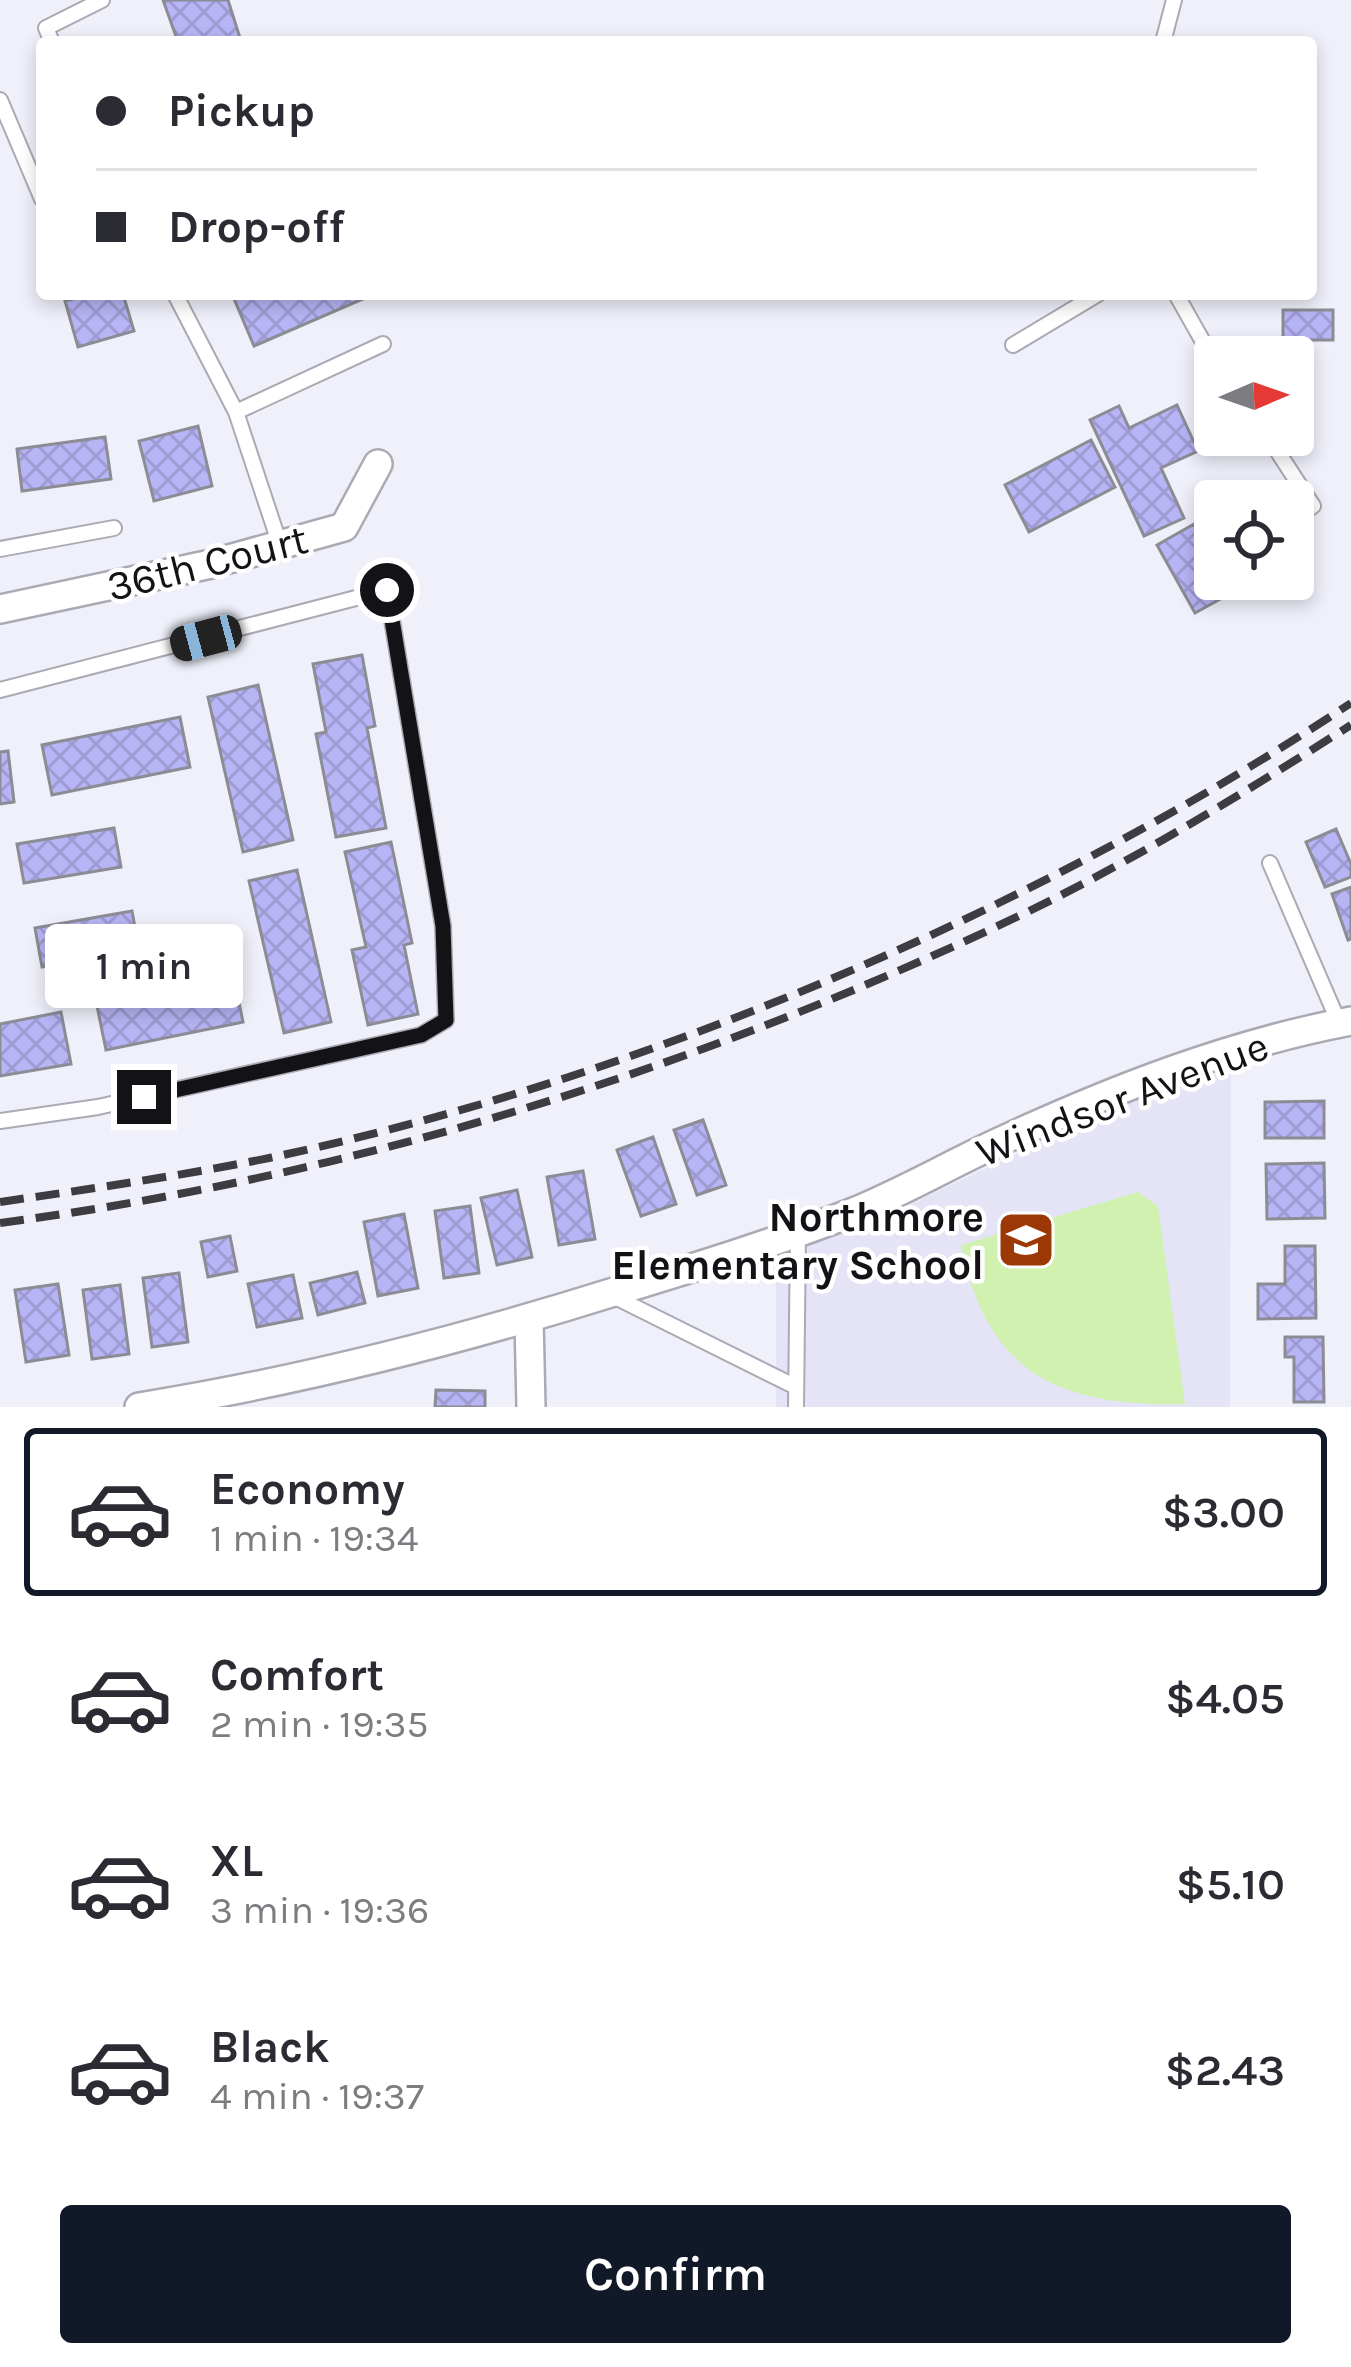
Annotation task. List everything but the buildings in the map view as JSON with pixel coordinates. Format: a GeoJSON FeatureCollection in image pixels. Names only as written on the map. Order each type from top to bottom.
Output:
{"type":"FeatureCollection","features":[{"type":"Feature","properties":{"kind":"street","name":"36th Court"},"geometry":{"type":"LineString","coordinates":[[0,609],[166,574],[344,527],[379,464]]}},
{"type":"Feature","properties":{"kind":"street","name":"Windsor Avenue"},"geometry":{"type":"LineString","coordinates":[[140,1407],[223,1400],[608,1294],[855,1211],[1004,1140],[1242,1045],[1345,1022]]}},
{"type":"Feature","properties":{"kind":"street"},"geometry":{"type":"LineString","coordinates":[[529,1318],[531,1407]]}},
{"type":"Feature","properties":{"kind":"lane"},"geometry":{"type":"LineString","coordinates":[[49,36],[46,28],[102,0]]}},
{"type":"Feature","properties":{"kind":"lane"},"geometry":{"type":"LineString","coordinates":[[1165,36],[1174,0]]}},
{"type":"Feature","properties":{"kind":"lane"},"geometry":{"type":"LineString","coordinates":[[0,100],[36,185]]}},
{"type":"Feature","properties":{"kind":"lane"},"geometry":{"type":"LineString","coordinates":[[179,300],[236,412],[280,545]]}},
{"type":"Feature","properties":{"kind":"lane"},"geometry":{"type":"LineString","coordinates":[[1013,345],[1088,300]]}},
{"type":"Feature","properties":{"kind":"lane"},"geometry":{"type":"LineString","coordinates":[[1179,300],[1200,336]]}},
{"type":"Feature","properties":{"kind":"lane"},"geometry":{"type":"LineString","coordinates":[[236,412],[383,344]]}},
{"type":"Feature","properties":{"kind":"lane"},"geometry":{"type":"LineString","coordinates":[[0,549],[114,528]]}},
{"type":"Feature","properties":{"kind":"lane"},"geometry":{"type":"LineString","coordinates":[[0,690],[387,590],[443,926],[446,1020],[421,1035],[98,1107],[0,1121]]}},
{"type":"Feature","properties":{"kind":"lane"},"geometry":{"type":"LineString","coordinates":[[1270,863],[1345,1022]]}},
{"type":"Feature","properties":{"kind":"lane"},"geometry":{"type":"LineString","coordinates":[[796,1407],[798,1232]]}},
{"type":"Feature","properties":{"kind":"lane"},"geometry":{"type":"LineString","coordinates":[[608,1294],[796,1387]]}},
{"type":"Feature","properties":{"kind":"shaded area","name":"Northmore Elementary School"},"geometry":{"type":"Polygon","coordinates":[[[1231,1064],[1230,1407],[776,1407],[776,1254],[866,1226],[1092,1117],[1231,1064]]]}},
{"type":"Feature","properties":{"kind":"green space"},"geometry":{"type":"Polygon","coordinates":[[[1138,1192],[1158,1206],[1185,1404],[1100,1399],[1036,1374],[1010,1353],[989,1325],[961,1245],[1138,1192]]]}},
{"type":"Feature","properties":{"kind":"railway"},"geometry":{"type":"LineString","coordinates":[[0,1202],[236,1165],[409,1124],[550,1083],[691,1034],[968,918],[1101,851],[1351,703]]}},
{"type":"Feature","properties":{"kind":"railway"},"geometry":{"type":"LineString","coordinates":[[0,1223],[264,1177],[522,1109],[650,1068],[899,971],[1064,894],[1189,825],[1351,725]]}},
{"type":"Feature","properties":{"kind":"place","name":"Northmore Elementary School"},"geometry":{"type":"Point","coordinates":[1026,1240]}},
{"type":"Feature","properties":{"kind":"route"},"geometry":{"type":"LineString","coordinates":[[144,1097],[421,1035],[446,1020],[443,926],[387,590]]}}]}
